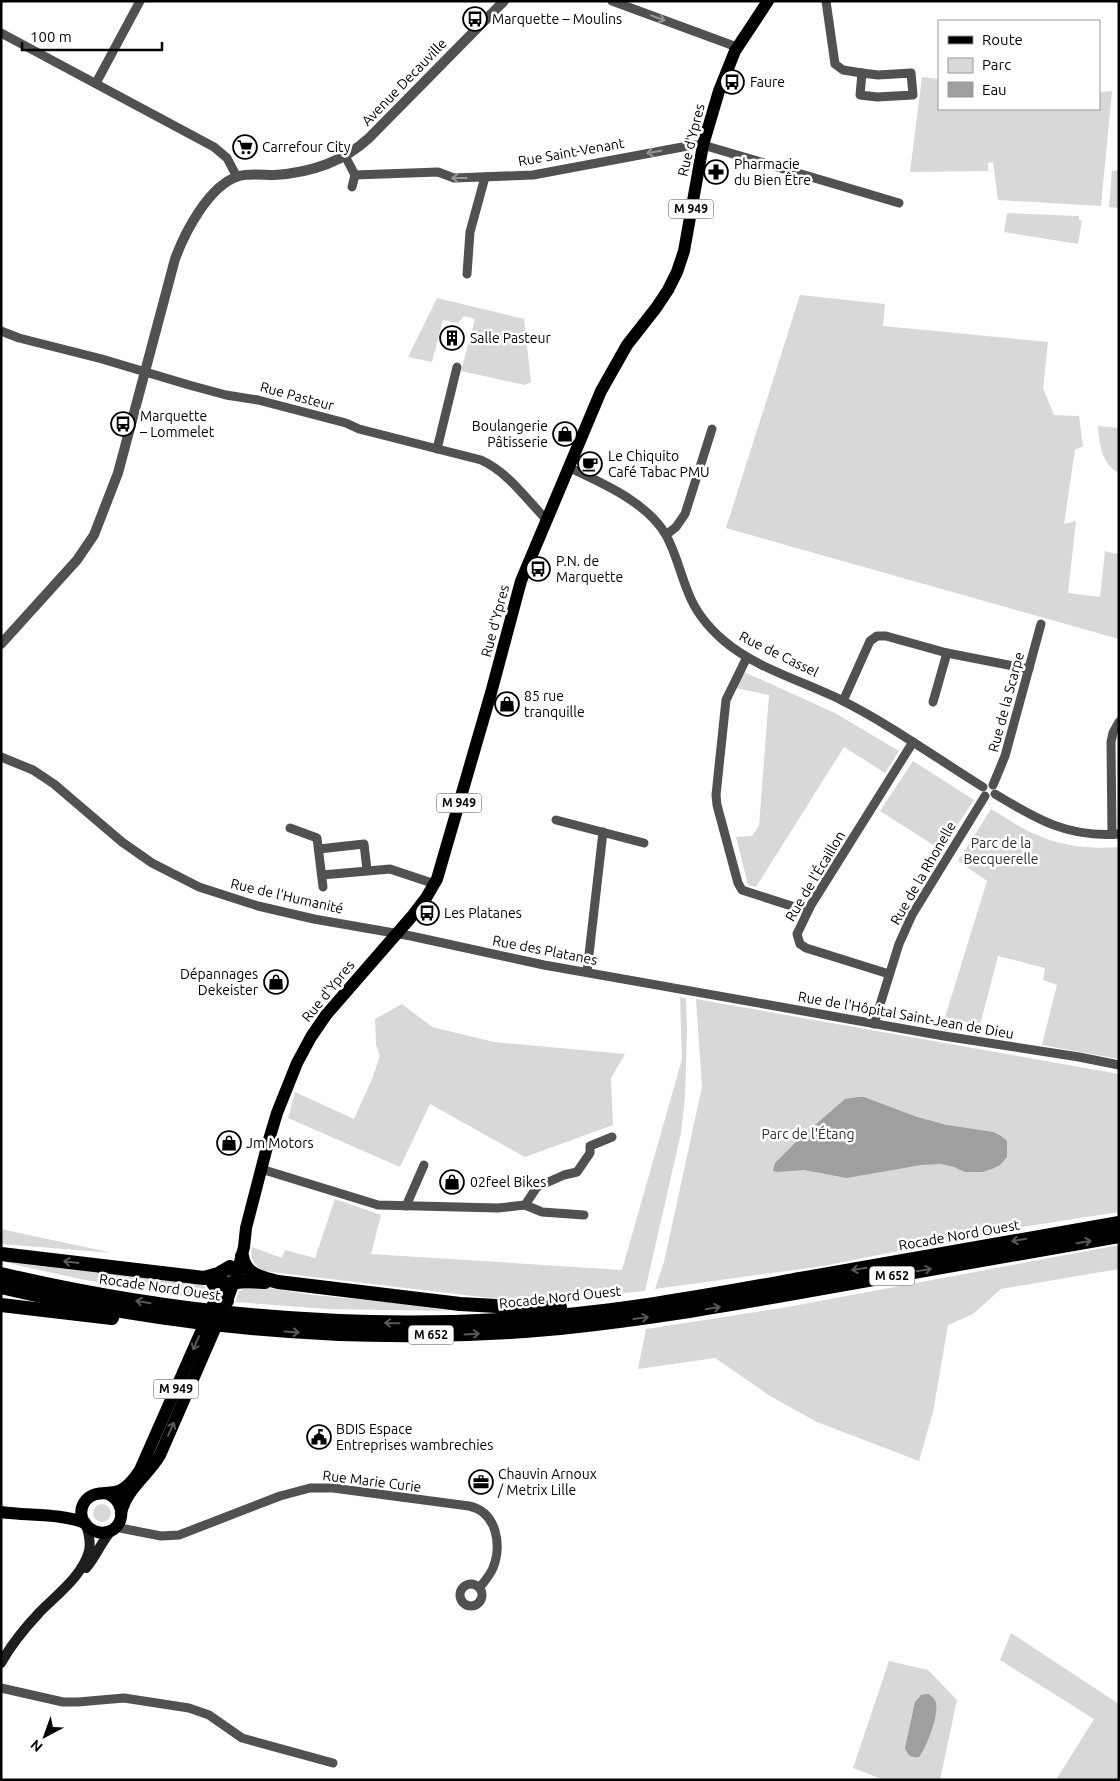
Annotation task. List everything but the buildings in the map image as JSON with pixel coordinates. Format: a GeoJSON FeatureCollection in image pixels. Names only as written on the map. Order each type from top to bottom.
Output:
{"type":"FeatureCollection","features":[{"type":"Feature","properties":{"kind":"highway","name":"Rocade Nord Ouest"},"geometry":{"type":"LineString","coordinates":[[665,1308],[1119,1223]]}},
{"type":"Feature","properties":{"kind":"highway","name":"Rocade Nord Ouest"},"geometry":{"type":"LineString","coordinates":[[1,1274],[189,1315],[246,1321],[435,1322],[620,1312],[777,1296],[1119,1236]]}},
{"type":"Feature","properties":{"kind":"highway"},"geometry":{"type":"LineString","coordinates":[[1,1254],[204,1278],[218,1274],[230,1267]]}},
{"type":"Feature","properties":{"kind":"highway"},"geometry":{"type":"LineString","coordinates":[[242,1256],[250,1272],[264,1279],[278,1282],[460,1304],[514,1307],[583,1306],[620,1312]]}},
{"type":"Feature","properties":{"kind":"highway"},"geometry":{"type":"LineString","coordinates":[[204,1278],[222,1293],[234,1282],[278,1282]]}},
{"type":"Feature","properties":{"kind":"highway","name":"Rocade Nord Ouest"},"geometry":{"type":"LineString","coordinates":[[1,1287],[86,1305],[163,1318],[189,1315]]}},
{"type":"Feature","properties":{"kind":"highway"},"geometry":{"type":"LineString","coordinates":[[1,1305],[111,1318],[163,1318]]}},
{"type":"Feature","properties":{"kind":"main road","name":"Rue d'Ypres"},"geometry":{"type":"LineString","coordinates":[[234,1282],[242,1256],[246,1228],[261,1169],[282,1100],[307,1043],[336,1002],[397,933],[421,904],[434,884],[441,867],[495,678],[518,589],[592,410],[627,344],[659,304],[676,272],[684,251],[703,145],[718,91],[737,47],[765,4]]}},
{"type":"Feature","properties":{"kind":"main road","name":"Rue d'Ypres"},"geometry":{"type":"LineString","coordinates":[[1,1663],[24,1630],[91,1563],[104,1539],[118,1521],[128,1495],[160,1455],[246,1228]]}},
{"type":"Feature","properties":{"kind":"main road","name":"Rue d'Ypres"},"geometry":{"type":"LineString","coordinates":[[104,1493],[122,1490],[140,1470],[222,1293]]}},
{"type":"Feature","properties":{"kind":"main road"},"geometry":{"type":"LineString","coordinates":[[1,1512],[39,1516],[67,1518],[85,1524],[90,1529],[105,1532],[118,1521],[118,1501],[104,1493],[95,1494],[71,1510],[39,1516]]}},
{"type":"Feature","properties":{"kind":"main road"},"geometry":{"type":"LineString","coordinates":[[85,1524],[82,1509],[87,1499]]}},
{"type":"Feature","properties":{"kind":"main road","name":"Rue d'Ypres"},"geometry":{"type":"LineString","coordinates":[[68,1584],[82,1566],[88,1554],[90,1541],[85,1524]]}},
{"type":"Feature","properties":{"kind":"street"},"geometry":{"type":"LineString","coordinates":[[96,83],[140,1]]}},
{"type":"Feature","properties":{"kind":"street","name":"Avenue Decauville"},"geometry":{"type":"LineString","coordinates":[[237,176],[274,175],[300,171],[324,165],[345,156],[369,138],[504,1]]}},
{"type":"Feature","properties":{"kind":"street"},"geometry":{"type":"LineString","coordinates":[[612,1],[737,47]]}},
{"type":"Feature","properties":{"kind":"street"},"geometry":{"type":"LineString","coordinates":[[826,1],[834,64],[843,70],[878,75],[911,73],[913,95],[877,97],[860,95],[862,73]]}},
{"type":"Feature","properties":{"kind":"street"},"geometry":{"type":"LineString","coordinates":[[1,33],[218,150],[227,158],[237,176],[222,187],[206,204],[182,242],[172,270],[117,478],[94,535],[77,560],[1,644]]}},
{"type":"Feature","properties":{"kind":"street","name":"Rue Saint-Venant"},"geometry":{"type":"LineString","coordinates":[[355,175],[438,172],[444,173],[451,178],[533,175],[692,145],[703,145]]}},
{"type":"Feature","properties":{"kind":"street"},"geometry":{"type":"LineString","coordinates":[[703,145],[899,203]]}},
{"type":"Feature","properties":{"kind":"street"},"geometry":{"type":"LineString","coordinates":[[345,156],[355,175],[352,187]]}},
{"type":"Feature","properties":{"kind":"street"},"geometry":{"type":"LineString","coordinates":[[466,274],[470,232],[484,177]]}},
{"type":"Feature","properties":{"kind":"street","name":"Rue Pasteur"},"geometry":{"type":"LineString","coordinates":[[1,331],[19,338]]}},
{"type":"Feature","properties":{"kind":"street","name":"Rue Pasteur"},"geometry":{"type":"LineString","coordinates":[[1,335],[19,338],[226,395],[258,400],[346,423],[359,429],[481,460],[506,477],[546,519]]}},
{"type":"Feature","properties":{"kind":"street"},"geometry":{"type":"LineString","coordinates":[[437,449],[458,368]]}},
{"type":"Feature","properties":{"kind":"street"},"geometry":{"type":"LineString","coordinates":[[666,534],[676,527],[685,514],[712,429]]}},
{"type":"Feature","properties":{"kind":"street","name":"Rue de Cassel"},"geometry":{"type":"LineString","coordinates":[[568,467],[619,492],[650,515],[666,534],[688,594],[700,614],[714,632],[732,647],[747,657],[843,701],[988,786]]}},
{"type":"Feature","properties":{"kind":"street","name":"Rue de la Scarpe"},"geometry":{"type":"LineString","coordinates":[[988,786],[1003,762],[1041,624]]}},
{"type":"Feature","properties":{"kind":"street"},"geometry":{"type":"LineString","coordinates":[[843,701],[874,637],[886,636],[947,653],[1029,669]]}},
{"type":"Feature","properties":{"kind":"street"},"geometry":{"type":"LineString","coordinates":[[934,702],[947,653]]}},
{"type":"Feature","properties":{"kind":"street"},"geometry":{"type":"LineString","coordinates":[[747,657],[726,700],[716,795],[717,805],[738,883],[742,890],[807,911]]}},
{"type":"Feature","properties":{"kind":"street"},"geometry":{"type":"LineString","coordinates":[[988,786],[996,788],[990,795],[1056,827],[1092,834],[1115,834],[1111,742],[1119,722]]}},
{"type":"Feature","properties":{"kind":"street","name":"Rue de l'Écaillon"},"geometry":{"type":"LineString","coordinates":[[889,974],[803,947],[798,941],[797,934],[807,911],[914,742]]}},
{"type":"Feature","properties":{"kind":"street","name":"Rue de l'Humanité"},"geometry":{"type":"LineString","coordinates":[[1,757],[41,775],[128,847],[152,863],[190,883],[215,893],[264,907],[397,933]]}},
{"type":"Feature","properties":{"kind":"street","name":"Rue de la Rhonelle"},"geometry":{"type":"LineString","coordinates":[[874,1024],[902,935],[917,906],[990,795]]}},
{"type":"Feature","properties":{"kind":"street"},"geometry":{"type":"LineString","coordinates":[[556,820],[644,843]]}},
{"type":"Feature","properties":{"kind":"street"},"geometry":{"type":"LineString","coordinates":[[290,828],[318,838],[323,887]]}},
{"type":"Feature","properties":{"kind":"street"},"geometry":{"type":"LineString","coordinates":[[587,972],[603,832]]}},
{"type":"Feature","properties":{"kind":"street"},"geometry":{"type":"LineString","coordinates":[[319,849],[364,844],[367,870]]}},
{"type":"Feature","properties":{"kind":"street"},"geometry":{"type":"LineString","coordinates":[[322,875],[381,869],[396,870],[434,884]]}},
{"type":"Feature","properties":{"kind":"street","name":"Rue des Platanes"},"geometry":{"type":"LineString","coordinates":[[397,933],[517,959],[690,990]]}},
{"type":"Feature","properties":{"kind":"street","name":"Rue de l'Hôpital Saint-Jean de Dieu"},"geometry":{"type":"LineString","coordinates":[[690,990],[874,1024],[1100,1060],[1119,1065]]}},
{"type":"Feature","properties":{"kind":"street"},"geometry":{"type":"LineString","coordinates":[[525,1205],[537,1187],[564,1175],[577,1172],[590,1153],[590,1146],[612,1138]]}},
{"type":"Feature","properties":{"kind":"street"},"geometry":{"type":"LineString","coordinates":[[406,1206],[424,1165]]}},
{"type":"Feature","properties":{"kind":"street"},"geometry":{"type":"LineString","coordinates":[[261,1169],[378,1205],[498,1208],[525,1205],[542,1212],[584,1215]]}},
{"type":"Feature","properties":{"kind":"street","name":"Rue Marie Curie"},"geometry":{"type":"LineString","coordinates":[[118,1521],[151,1534],[167,1536],[186,1533],[280,1496],[310,1488],[333,1488],[469,1506],[479,1509],[487,1516],[494,1526],[497,1535],[497,1551],[494,1566],[480,1587]]}},
{"type":"Feature","properties":{"kind":"street"},"geometry":{"type":"LineString","coordinates":[[1,1688],[63,1702],[124,1698],[189,1708],[209,1715],[242,1738],[333,1763]]}},
{"type":"Feature","properties":{"kind":"green space"},"geometry":{"type":"Polygon","coordinates":[[[922,77],[938,79],[938,110],[1100,110],[1100,92],[1112,91],[1101,206],[998,200],[993,162],[988,163],[988,171],[910,172],[922,77]]]}},
{"type":"Feature","properties":{"kind":"green space"},"geometry":{"type":"Polygon","coordinates":[[[1119,170],[1119,208],[1109,207],[1112,171],[1119,170]]]}},
{"type":"Feature","properties":{"kind":"green space"},"geometry":{"type":"Polygon","coordinates":[[[1007,213],[1079,216],[1079,220],[1082,221],[1078,244],[1004,232],[1007,213]]]}},
{"type":"Feature","properties":{"kind":"green space"},"geometry":{"type":"Polygon","coordinates":[[[800,295],[885,304],[883,326],[1048,342],[1043,388],[1054,415],[1079,416],[1083,446],[1075,450],[1064,524],[1076,521],[1068,593],[1100,597],[1105,551],[1116,554],[1119,552],[1119,639],[726,528],[800,295]]]}},
{"type":"Feature","properties":{"kind":"green space"},"geometry":{"type":"Polygon","coordinates":[[[437,298],[524,319],[531,382],[525,385],[461,371],[475,319],[464,316],[458,323],[443,320],[432,362],[408,357],[437,298]]]}},
{"type":"Feature","properties":{"kind":"green space"},"geometry":{"type":"Polygon","coordinates":[[[1098,426],[1119,428],[1119,473],[1109,465],[1102,453],[1098,426]]]}},
{"type":"Feature","properties":{"kind":"green space"},"geometry":{"type":"Polygon","coordinates":[[[744,672],[835,713],[899,751],[885,773],[844,747],[756,887],[748,885],[736,837],[752,836],[759,826],[769,695],[736,688],[744,672]]]}},
{"type":"Feature","properties":{"kind":"green space"},"geometry":{"type":"Polygon","coordinates":[[[913,761],[974,800],[941,850],[880,811],[913,761]]]}},
{"type":"Feature","properties":{"kind":"green space","name":"Parc de la Becquerelle"},"geometry":{"type":"Polygon","coordinates":[[[991,809],[1035,834],[1061,843],[1099,848],[1119,847],[1119,1059],[1042,1045],[1057,985],[1043,980],[1045,968],[998,956],[980,1025],[963,1021],[961,1031],[942,1027],[987,881],[958,861],[991,809]]]}},
{"type":"Feature","properties":{"kind":"green space"},"geometry":{"type":"Polygon","coordinates":[[[680,997],[686,998],[687,1031],[685,1097],[681,1133],[645,1291],[539,1300],[490,1298],[263,1271],[255,1264],[251,1255],[252,1247],[282,1258],[285,1250],[315,1258],[335,1199],[381,1215],[371,1254],[622,1270],[682,1059],[680,997]]]}},
{"type":"Feature","properties":{"kind":"green space","name":"Parc de l'Étang"},"geometry":{"type":"Polygon","coordinates":[[[696,999],[1119,1074],[1119,1212],[1004,1230],[823,1266],[655,1289],[664,1262],[702,1087],[696,999]]]}},
{"type":"Feature","properties":{"kind":"green space"},"geometry":{"type":"Polygon","coordinates":[[[402,1004],[432,1027],[494,1042],[625,1054],[611,1078],[613,1125],[525,1157],[430,1104],[400,1167],[288,1118],[295,1092],[354,1119],[380,1056],[376,1045],[375,1019],[402,1004]]]}},
{"type":"Feature","properties":{"kind":"green space"},"geometry":{"type":"Polygon","coordinates":[[[1,1229],[113,1253],[1,1244],[1,1229]]]}},
{"type":"Feature","properties":{"kind":"green space"},"geometry":{"type":"Polygon","coordinates":[[[1119,1245],[1119,1269],[1001,1289],[973,1314],[948,1325],[933,1412],[919,1461],[817,1422],[770,1396],[715,1358],[638,1369],[646,1329],[782,1308],[1119,1245]]]}},
{"type":"Feature","properties":{"kind":"green space"},"geometry":{"type":"Polygon","coordinates":[[[1,1261],[196,1282],[205,1286],[209,1293],[208,1299],[104,1283],[1,1261]]]}},
{"type":"Feature","properties":{"kind":"green space"},"geometry":{"type":"Polygon","coordinates":[[[249,1287],[400,1303],[450,1311],[327,1309],[235,1302],[239,1291],[249,1287]]]}},
{"type":"Feature","properties":{"kind":"green space"},"geometry":{"type":"Polygon","coordinates":[[[102,1504],[108,1507],[111,1513],[108,1519],[102,1522],[96,1519],[93,1513],[96,1507],[102,1504]]]}},
{"type":"Feature","properties":{"kind":"green space"},"geometry":{"type":"Polygon","coordinates":[[[1011,1633],[1119,1704],[1119,1780],[1056,1780],[1094,1719],[1000,1660],[1011,1633]]]}},
{"type":"Feature","properties":{"kind":"green space"},"geometry":{"type":"Polygon","coordinates":[[[889,1661],[928,1670],[957,1700],[940,1780],[884,1780],[853,1768],[889,1661]]]}},
{"type":"Feature","properties":{"kind":"water"},"geometry":{"type":"Polygon","coordinates":[[[864,1097],[917,1117],[947,1125],[993,1132],[1007,1141],[1007,1157],[1000,1165],[982,1172],[965,1172],[941,1164],[921,1165],[847,1178],[804,1170],[773,1171],[775,1163],[799,1139],[845,1099],[864,1097]]]}},
{"type":"Feature","properties":{"kind":"water"},"geometry":{"type":"Polygon","coordinates":[[[928,1694],[936,1703],[934,1723],[922,1753],[919,1757],[912,1757],[905,1748],[915,1702],[921,1695],[928,1694]]]}},
{"type":"Feature","properties":{"kind":"place","name":"Marquette – Moulins"},"geometry":{"type":"Point","coordinates":[475,19]}},
{"type":"Feature","properties":{"kind":"place","name":"Faure"},"geometry":{"type":"Point","coordinates":[732,82]}},
{"type":"Feature","properties":{"kind":"place","name":"Carrefour City"},"geometry":{"type":"Point","coordinates":[245,147]}},
{"type":"Feature","properties":{"kind":"place","name":"Pharmacie du Bien Être"},"geometry":{"type":"Point","coordinates":[716,172]}},
{"type":"Feature","properties":{"kind":"place","name":"Salle Pasteur"},"geometry":{"type":"Point","coordinates":[452,338]}},
{"type":"Feature","properties":{"kind":"place","name":"Marquette – Lommelet"},"geometry":{"type":"Point","coordinates":[123,424]}},
{"type":"Feature","properties":{"kind":"place","name":"Boulangerie Pâtisserie"},"geometry":{"type":"Point","coordinates":[565,434]}},
{"type":"Feature","properties":{"kind":"place","name":"Le Chiquito Café Tabac PMU"},"geometry":{"type":"Point","coordinates":[590,464]}},
{"type":"Feature","properties":{"kind":"place","name":"P.N. de Marquette"},"geometry":{"type":"Point","coordinates":[538,569]}},
{"type":"Feature","properties":{"kind":"place","name":"85 rue tranquille"},"geometry":{"type":"Point","coordinates":[507,704]}},
{"type":"Feature","properties":{"kind":"place","name":"Les Platanes"},"geometry":{"type":"Point","coordinates":[427,913]}},
{"type":"Feature","properties":{"kind":"place","name":"Dépannages Dekeister"},"geometry":{"type":"Point","coordinates":[276,982]}},
{"type":"Feature","properties":{"kind":"place","name":"Jm Motors"},"geometry":{"type":"Point","coordinates":[229,1143]}},
{"type":"Feature","properties":{"kind":"place","name":"02feel Bikes"},"geometry":{"type":"Point","coordinates":[452,1182]}},
{"type":"Feature","properties":{"kind":"place","name":"BDIS Espace Entreprises wambrechies"},"geometry":{"type":"Point","coordinates":[319,1437]}},
{"type":"Feature","properties":{"kind":"place","name":"Chauvin Arnoux / Metrix Lille"},"geometry":{"type":"Point","coordinates":[481,1482]}}]}
